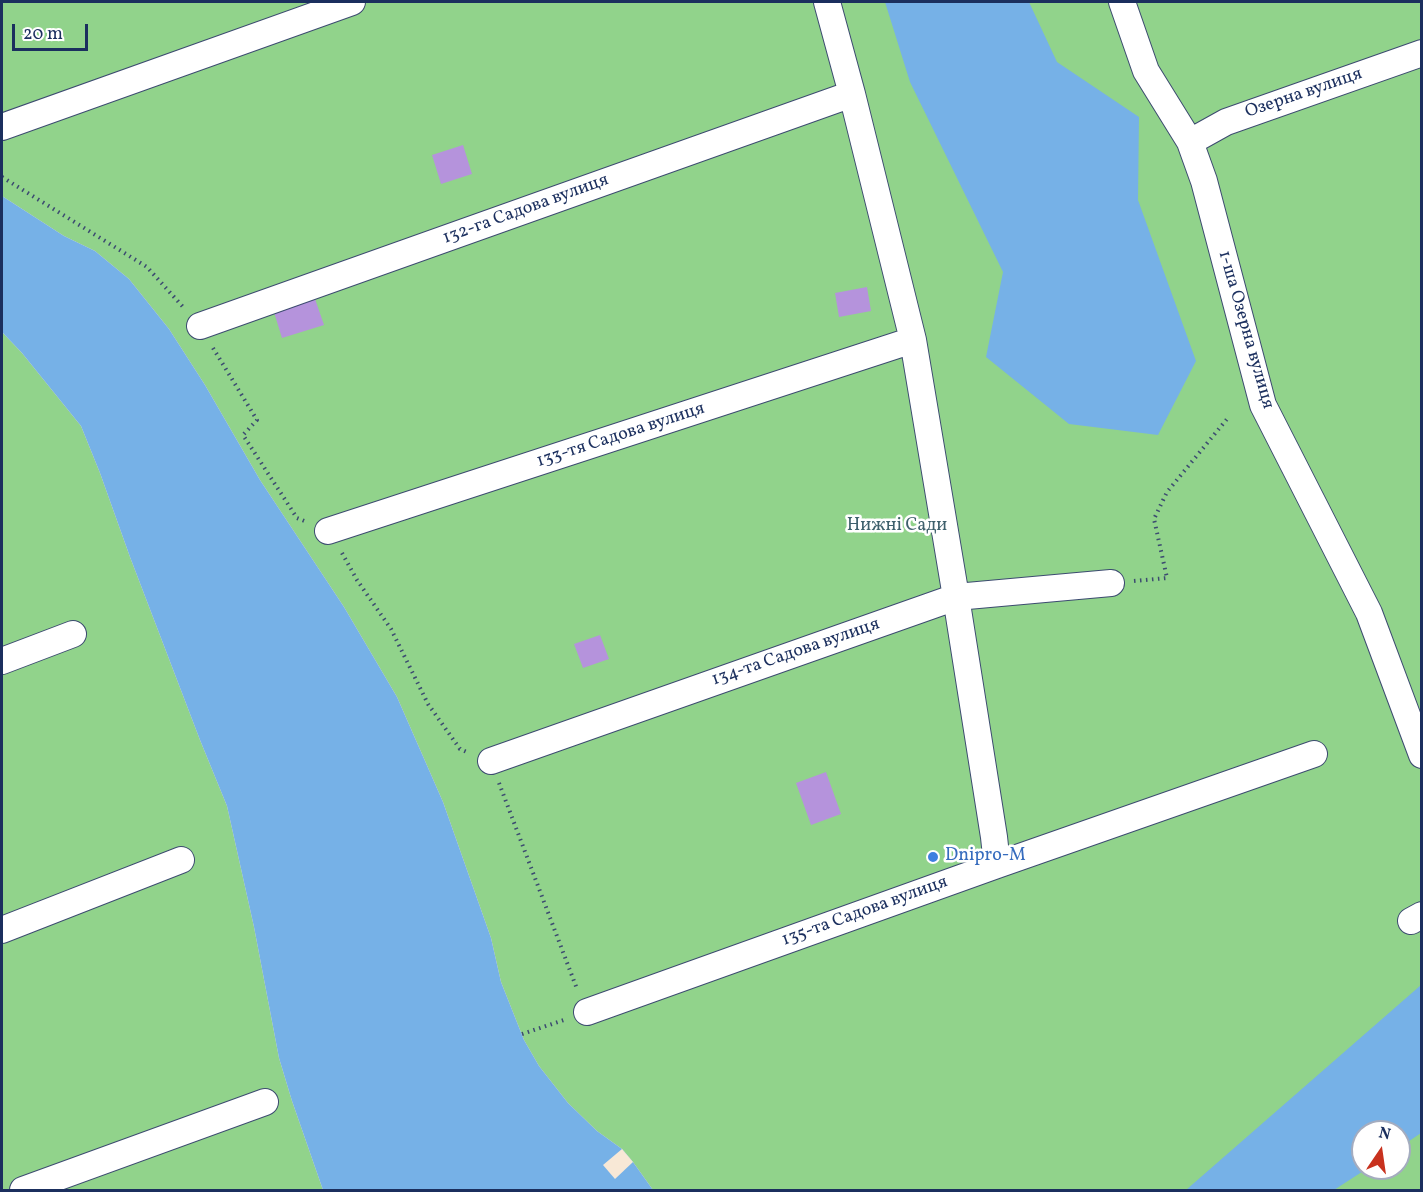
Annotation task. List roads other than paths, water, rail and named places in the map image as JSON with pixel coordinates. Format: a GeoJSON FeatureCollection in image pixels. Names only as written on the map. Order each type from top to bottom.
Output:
{"type":"FeatureCollection","features":[{"type":"Feature","properties":{"kind":"street"},"geometry":{"type":"LineString","coordinates":[[2,127],[352,2]]}},
{"type":"Feature","properties":{"kind":"street"},"geometry":{"type":"LineString","coordinates":[[827,2],[913,340],[956,597],[997,865]]}},
{"type":"Feature","properties":{"kind":"street","name":"1-ша Озерна вулиця"},"geometry":{"type":"LineString","coordinates":[[1122,2],[1146,71],[1190,142],[1204,181],[1263,405],[1412,700],[1422,755]]}},
{"type":"Feature","properties":{"kind":"street","name":"Озерна вулиця"},"geometry":{"type":"LineString","coordinates":[[1190,142],[1226,122],[1422,53]]}},
{"type":"Feature","properties":{"kind":"street","name":"132-га Садова вулиця"},"geometry":{"type":"LineString","coordinates":[[200,326],[852,94]]}},
{"type":"Feature","properties":{"kind":"street","name":"133-тя Садова вулиця"},"geometry":{"type":"LineString","coordinates":[[328,531],[913,340]]}},
{"type":"Feature","properties":{"kind":"street","name":"134-та Садова вулиця"},"geometry":{"type":"LineString","coordinates":[[491,762],[956,597],[1110,583]]}},
{"type":"Feature","properties":{"kind":"street"},"geometry":{"type":"LineString","coordinates":[[2,661],[73,633]]}},
{"type":"Feature","properties":{"kind":"street","name":"135-та Садова вулиця"},"geometry":{"type":"LineString","coordinates":[[586,1012],[1314,754]]}},
{"type":"Feature","properties":{"kind":"street"},"geometry":{"type":"LineString","coordinates":[[2,930],[181,860]]}},
{"type":"Feature","properties":{"kind":"street"},"geometry":{"type":"LineString","coordinates":[[22,1191],[265,1102]]}},
{"type":"Feature","properties":{"kind":"water"},"geometry":{"type":"Polygon","coordinates":[[[885,2],[1029,2],[1057,62],[1139,117],[1138,200],[1196,361],[1158,435],[1069,424],[986,357],[1003,272],[910,82],[885,2]]]}},
{"type":"Feature","properties":{"kind":"water"},"geometry":{"type":"Polygon","coordinates":[[[2,196],[64,236],[95,251],[129,279],[169,329],[205,385],[260,480],[344,607],[397,697],[443,802],[491,938],[501,982],[524,1040],[539,1066],[568,1103],[597,1131],[622,1149],[653,1190],[323,1190],[279,1058],[254,927],[227,806],[81,426],[2,332],[2,196]]]}},
{"type":"Feature","properties":{"kind":"water"},"geometry":{"type":"Polygon","coordinates":[[[1421,985],[1421,1133],[1411,1140],[1411,1120],[1351,1120],[1351,1179],[1334,1190],[1186,1190],[1421,985]]]}},
{"type":"Feature","properties":{"kind":"place","name":"Dnipro-M"},"geometry":{"type":"Point","coordinates":[933,857]}},
{"type":"Feature","properties":{"kind":"park label","name":"Нижні Сади"},"geometry":{"type":"Point","coordinates":[897,527]}}]}
